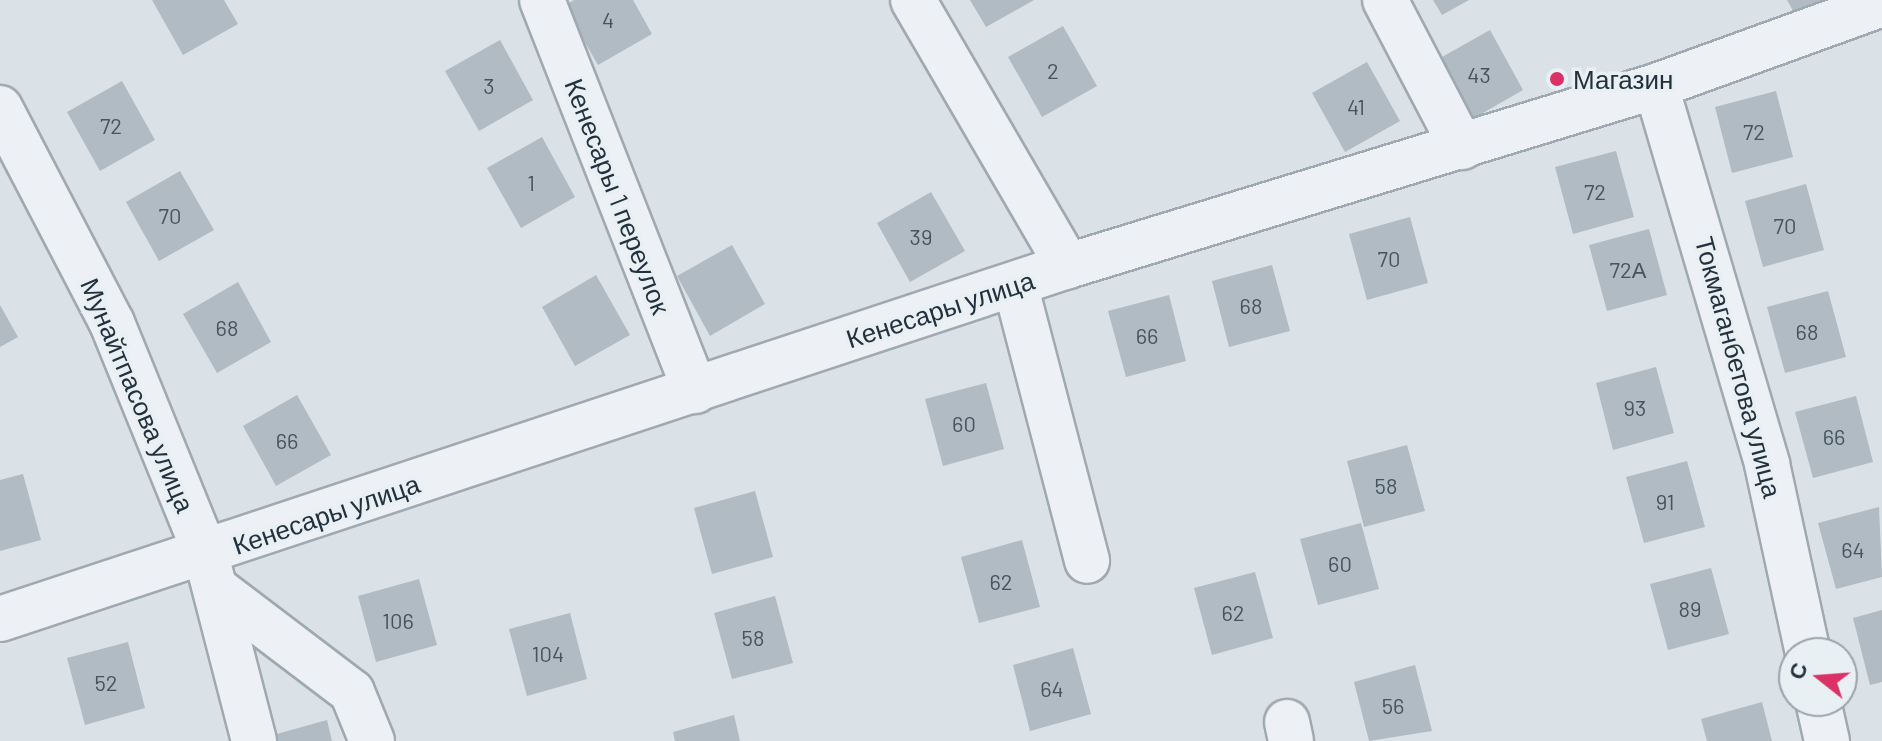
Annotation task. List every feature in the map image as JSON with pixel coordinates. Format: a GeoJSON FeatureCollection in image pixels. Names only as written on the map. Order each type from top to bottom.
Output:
{"type":"FeatureCollection","features":[{"type":"Feature","properties":{"kind":"street","name":"Кенесары 1 переулок"},"geometry":{"type":"LineString","coordinates":[[542,0],[695,391]]}},
{"type":"Feature","properties":{"kind":"street"},"geometry":{"type":"LineString","coordinates":[[913,0],[1068,266]]}},
{"type":"Feature","properties":{"kind":"street"},"geometry":{"type":"LineString","coordinates":[[1385,0],[1462,147]]}},
{"type":"Feature","properties":{"kind":"street","name":"Кенесары улица"},"geometry":{"type":"LineString","coordinates":[[0,619],[211,571],[695,391],[1068,266],[1656,86],[1882,4]]}},
{"type":"Feature","properties":{"kind":"street","name":"Токмаганбетова улица"},"geometry":{"type":"LineString","coordinates":[[1656,86],[1763,449],[1804,637]]}},
{"type":"Feature","properties":{"kind":"street","name":"Мунайтпасова улица"},"geometry":{"type":"LineString","coordinates":[[0,108],[112,323],[211,571],[254,741]]}},
{"type":"Feature","properties":{"kind":"street"},"geometry":{"type":"LineString","coordinates":[[1015,284],[1087,561]]}},
{"type":"Feature","properties":{"kind":"street"},"geometry":{"type":"LineString","coordinates":[[211,571],[352,692],[372,741]]}},
{"type":"Feature","properties":{"kind":"street"},"geometry":{"type":"LineString","coordinates":[[1822,717],[1827,741]]}},
{"type":"Feature","properties":{"kind":"building"},"geometry":{"type":"Polygon","coordinates":[[[152,0],[224,0],[238,24],[183,55],[152,0]]]}},
{"type":"Feature","properties":{"kind":"building"},"geometry":{"type":"Polygon","coordinates":[[[574,0],[633,0],[652,34],[598,65],[564,6],[574,0]]]}},
{"type":"Feature","properties":{"kind":"building"},"geometry":{"type":"Polygon","coordinates":[[[970,0],[1034,0],[986,27],[970,0]]]}},
{"type":"Feature","properties":{"kind":"building"},"geometry":{"type":"Polygon","coordinates":[[[1433,0],[1469,0],[1442,15],[1433,0]]]}},
{"type":"Feature","properties":{"kind":"building"},"geometry":{"type":"Polygon","coordinates":[[[1787,0],[1835,0],[1799,21],[1787,0]]]}},
{"type":"Feature","properties":{"kind":"building"},"geometry":{"type":"Polygon","coordinates":[[[1063,26],[1097,86],[1042,117],[1008,57],[1063,26]]]}},
{"type":"Feature","properties":{"kind":"building"},"geometry":{"type":"Polygon","coordinates":[[[1490,30],[1523,90],[1469,121],[1435,61],[1490,30]]]}},
{"type":"Feature","properties":{"kind":"building"},"geometry":{"type":"Polygon","coordinates":[[[500,40],[533,100],[479,131],[445,71],[500,40]]]}},
{"type":"Feature","properties":{"kind":"building"},"geometry":{"type":"Polygon","coordinates":[[[1367,62],[1400,121],[1345,152],[1312,93],[1367,62]]]}},
{"type":"Feature","properties":{"kind":"building"},"geometry":{"type":"Polygon","coordinates":[[[122,81],[155,140],[100,171],[67,112],[122,81]]]}},
{"type":"Feature","properties":{"kind":"building"},"geometry":{"type":"Polygon","coordinates":[[[1776,91],[1793,157],[1732,173],[1715,107],[1776,91]]]}},
{"type":"Feature","properties":{"kind":"building"},"geometry":{"type":"Polygon","coordinates":[[[542,137],[575,197],[521,228],[487,168],[542,137]]]}},
{"type":"Feature","properties":{"kind":"building"},"geometry":{"type":"Polygon","coordinates":[[[1616,151],[1634,217],[1573,234],[1555,167],[1616,151]]]}},
{"type":"Feature","properties":{"kind":"building"},"geometry":{"type":"Polygon","coordinates":[[[180,171],[214,230],[159,261],[126,202],[180,171]]]}},
{"type":"Feature","properties":{"kind":"building"},"geometry":{"type":"Polygon","coordinates":[[[1806,184],[1824,250],[1763,267],[1745,201],[1806,184]]]}},
{"type":"Feature","properties":{"kind":"building"},"geometry":{"type":"Polygon","coordinates":[[[931,192],[965,251],[910,282],[877,223],[931,192]]]}},
{"type":"Feature","properties":{"kind":"building"},"geometry":{"type":"Polygon","coordinates":[[[1410,217],[1428,283],[1367,300],[1349,234],[1410,217]]]}},
{"type":"Feature","properties":{"kind":"building"},"geometry":{"type":"Polygon","coordinates":[[[1649,229],[1667,295],[1607,311],[1589,245],[1649,229]]]}},
{"type":"Feature","properties":{"kind":"building"},"geometry":{"type":"Polygon","coordinates":[[[732,245],[765,304],[710,336],[677,276],[732,245]]]}},
{"type":"Feature","properties":{"kind":"building"},"geometry":{"type":"Polygon","coordinates":[[[1272,265],[1290,331],[1229,347],[1212,281],[1272,265]]]}},
{"type":"Feature","properties":{"kind":"building"},"geometry":{"type":"Polygon","coordinates":[[[596,275],[630,335],[575,366],[542,307],[596,275]]]}},
{"type":"Feature","properties":{"kind":"building"},"geometry":{"type":"Polygon","coordinates":[[[238,282],[271,342],[217,373],[183,314],[238,282]]]}},
{"type":"Feature","properties":{"kind":"building"},"geometry":{"type":"Polygon","coordinates":[[[1828,291],[1846,357],[1785,373],[1767,307],[1828,291]]]}},
{"type":"Feature","properties":{"kind":"building"},"geometry":{"type":"Polygon","coordinates":[[[1169,295],[1186,361],[1126,377],[1108,311],[1169,295]]]}},
{"type":"Feature","properties":{"kind":"building"},"geometry":{"type":"Polygon","coordinates":[[[0,305],[18,337],[0,347],[0,305]]]}},
{"type":"Feature","properties":{"kind":"building"},"geometry":{"type":"Polygon","coordinates":[[[1656,367],[1674,433],[1613,450],[1596,383],[1656,367]]]}},
{"type":"Feature","properties":{"kind":"building"},"geometry":{"type":"Polygon","coordinates":[[[986,383],[1004,449],[943,466],[925,399],[986,383]]]}},
{"type":"Feature","properties":{"kind":"building"},"geometry":{"type":"Polygon","coordinates":[[[297,395],[331,455],[276,486],[243,426],[297,395]]]}},
{"type":"Feature","properties":{"kind":"building"},"geometry":{"type":"Polygon","coordinates":[[[1856,396],[1873,462],[1813,478],[1795,412],[1856,396]]]}},
{"type":"Feature","properties":{"kind":"building"},"geometry":{"type":"Polygon","coordinates":[[[1407,445],[1425,511],[1364,527],[1347,461],[1407,445]]]}},
{"type":"Feature","properties":{"kind":"building"},"geometry":{"type":"Polygon","coordinates":[[[1687,461],[1705,527],[1644,543],[1626,477],[1687,461]]]}},
{"type":"Feature","properties":{"kind":"building"},"geometry":{"type":"Polygon","coordinates":[[[23,474],[41,540],[0,551],[0,480],[23,474]]]}},
{"type":"Feature","properties":{"kind":"building"},"geometry":{"type":"Polygon","coordinates":[[[755,491],[773,557],[712,574],[694,508],[755,491]]]}},
{"type":"Feature","properties":{"kind":"building"},"geometry":{"type":"Polygon","coordinates":[[[1879,507],[1882,577],[1836,589],[1818,523],[1879,507]]]}},
{"type":"Feature","properties":{"kind":"building"},"geometry":{"type":"Polygon","coordinates":[[[1361,523],[1379,589],[1318,605],[1300,539],[1361,523]]]}},
{"type":"Feature","properties":{"kind":"building"},"geometry":{"type":"Polygon","coordinates":[[[1022,540],[1040,607],[979,623],[961,557],[1022,540]]]}},
{"type":"Feature","properties":{"kind":"building"},"geometry":{"type":"Polygon","coordinates":[[[1711,568],[1729,634],[1668,650],[1650,584],[1711,568]]]}},
{"type":"Feature","properties":{"kind":"building"},"geometry":{"type":"Polygon","coordinates":[[[1255,572],[1273,638],[1212,655],[1194,588],[1255,572]]]}},
{"type":"Feature","properties":{"kind":"building"},"geometry":{"type":"Polygon","coordinates":[[[419,579],[437,645],[376,662],[358,596],[419,579]]]}},
{"type":"Feature","properties":{"kind":"building"},"geometry":{"type":"Polygon","coordinates":[[[775,596],[793,663],[732,679],[714,613],[775,596]]]}},
{"type":"Feature","properties":{"kind":"building"},"geometry":{"type":"Polygon","coordinates":[[[1882,610],[1882,682],[1870,685],[1853,618],[1882,610]]]}},
{"type":"Feature","properties":{"kind":"building"},"geometry":{"type":"Polygon","coordinates":[[[570,613],[587,679],[527,696],[509,629],[570,613]]]}},
{"type":"Feature","properties":{"kind":"building"},"geometry":{"type":"Polygon","coordinates":[[[128,642],[145,708],[85,725],[67,658],[128,642]]]}},
{"type":"Feature","properties":{"kind":"building"},"geometry":{"type":"Polygon","coordinates":[[[1073,648],[1091,714],[1030,731],[1013,665],[1073,648]]]}},
{"type":"Feature","properties":{"kind":"building"},"geometry":{"type":"Polygon","coordinates":[[[1415,665],[1432,731],[1369,741],[1354,682],[1415,665]]]}},
{"type":"Feature","properties":{"kind":"building"},"geometry":{"type":"Polygon","coordinates":[[[1762,702],[1772,741],[1707,741],[1701,719],[1762,702]]]}},
{"type":"Feature","properties":{"kind":"building"},"geometry":{"type":"Polygon","coordinates":[[[734,715],[740,741],[675,741],[673,732],[734,715]]]}},
{"type":"Feature","properties":{"kind":"building"},"geometry":{"type":"Polygon","coordinates":[[[327,720],[332,741],[267,741],[266,737],[327,720]]]}},
{"type":"Feature","properties":{"kind":"place","name":"Магазин"},"geometry":{"type":"Point","coordinates":[1557,79]}}]}
